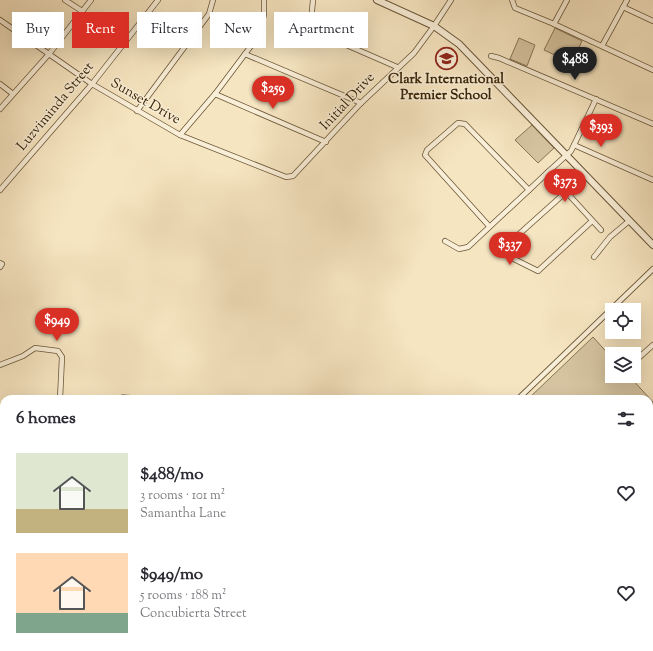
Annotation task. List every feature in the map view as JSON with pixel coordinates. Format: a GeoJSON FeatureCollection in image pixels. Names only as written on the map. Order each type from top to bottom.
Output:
{"type":"FeatureCollection","features":[{"type":"Feature","properties":{"kind":"street"},"geometry":{"type":"LineString","coordinates":[[65,0],[82,10]]}},
{"type":"Feature","properties":{"kind":"street"},"geometry":{"type":"LineString","coordinates":[[0,109],[49,54],[91,0]]}},
{"type":"Feature","properties":{"kind":"street","name":"Luzviminda Street"},"geometry":{"type":"LineString","coordinates":[[0,190],[92,84],[158,0]]}},
{"type":"Feature","properties":{"kind":"street"},"geometry":{"type":"LineString","coordinates":[[137,111],[209,14],[213,0]]}},
{"type":"Feature","properties":{"kind":"street"},"geometry":{"type":"LineString","coordinates":[[180,135],[245,54],[260,31],[264,14],[264,0]]}},
{"type":"Feature","properties":{"kind":"street"},"geometry":{"type":"LineString","coordinates":[[313,0],[311,21],[312,30],[397,67]]}},
{"type":"Feature","properties":{"kind":"street"},"geometry":{"type":"LineString","coordinates":[[377,0],[434,26],[459,44],[653,246]]}},
{"type":"Feature","properties":{"kind":"street","name":"Initial Drive"},"geometry":{"type":"LineString","coordinates":[[293,176],[361,103],[397,67],[414,53],[434,26],[450,0]]}},
{"type":"Feature","properties":{"kind":"street"},"geometry":{"type":"LineString","coordinates":[[512,0],[514,8],[554,24],[653,70]]}},
{"type":"Feature","properties":{"kind":"street"},"geometry":{"type":"LineString","coordinates":[[554,24],[567,0]]}},
{"type":"Feature","properties":{"kind":"street"},"geometry":{"type":"LineString","coordinates":[[602,46],[627,0]]}},
{"type":"Feature","properties":{"kind":"street"},"geometry":{"type":"LineString","coordinates":[[623,7],[653,21]]}},
{"type":"Feature","properties":{"kind":"street","name":"Sunset Drive"},"geometry":{"type":"LineString","coordinates":[[0,20],[92,84],[180,135],[286,178],[293,176]]}},
{"type":"Feature","properties":{"kind":"street"},"geometry":{"type":"LineString","coordinates":[[245,54],[361,103]]}},
{"type":"Feature","properties":{"kind":"street"},"geometry":{"type":"LineString","coordinates":[[491,56],[499,58],[653,124]]}},
{"type":"Feature","properties":{"kind":"street"},"geometry":{"type":"LineString","coordinates":[[0,84],[13,94]]}},
{"type":"Feature","properties":{"kind":"street"},"geometry":{"type":"LineString","coordinates":[[214,94],[326,142]]}},
{"type":"Feature","properties":{"kind":"street"},"geometry":{"type":"LineString","coordinates":[[445,241],[459,249],[464,249],[567,155],[574,145],[596,99]]}},
{"type":"Feature","properties":{"kind":"street"},"geometry":{"type":"LineString","coordinates":[[489,226],[427,158],[426,152],[456,124],[463,123],[529,190]]}},
{"type":"Feature","properties":{"kind":"street"},"geometry":{"type":"LineString","coordinates":[[574,145],[653,180]]}},
{"type":"Feature","properties":{"kind":"street"},"geometry":{"type":"LineString","coordinates":[[548,172],[601,230]]}},
{"type":"Feature","properties":{"kind":"street"},"geometry":{"type":"LineString","coordinates":[[566,192],[508,244],[506,252],[512,258],[538,271],[592,221]]}},
{"type":"Feature","properties":{"kind":"street"},"geometry":{"type":"LineString","coordinates":[[594,257],[610,237],[629,221]]}},
{"type":"Feature","properties":{"kind":"street"},"geometry":{"type":"LineString","coordinates":[[522,395],[653,269]]}},
{"type":"Feature","properties":{"kind":"street"},"geometry":{"type":"LineString","coordinates":[[641,356],[653,345]]}},
{"type":"Feature","properties":{"kind":"street"},"geometry":{"type":"LineString","coordinates":[[0,365],[23,356],[35,348],[58,351],[62,357],[60,395]]}},
{"type":"Feature","properties":{"kind":"shaded area"},"geometry":{"type":"Polygon","coordinates":[[[555,28],[582,41],[572,63],[544,50],[555,28]]]}},
{"type":"Feature","properties":{"kind":"shaded area"},"geometry":{"type":"Polygon","coordinates":[[[519,38],[535,45],[527,66],[510,59],[519,38]]]}},
{"type":"Feature","properties":{"kind":"shaded area"},"geometry":{"type":"Polygon","coordinates":[[[532,125],[554,148],[538,163],[515,140],[532,125]]]}},
{"type":"Feature","properties":{"kind":"shaded area"},"geometry":{"type":"Polygon","coordinates":[[[593,337],[605,350],[605,383],[635,383],[647,395],[532,395],[593,337]]]}},
{"type":"Feature","properties":{"kind":"place","name":"Clark International Premier School"},"geometry":{"type":"Point","coordinates":[446,58]}}]}
